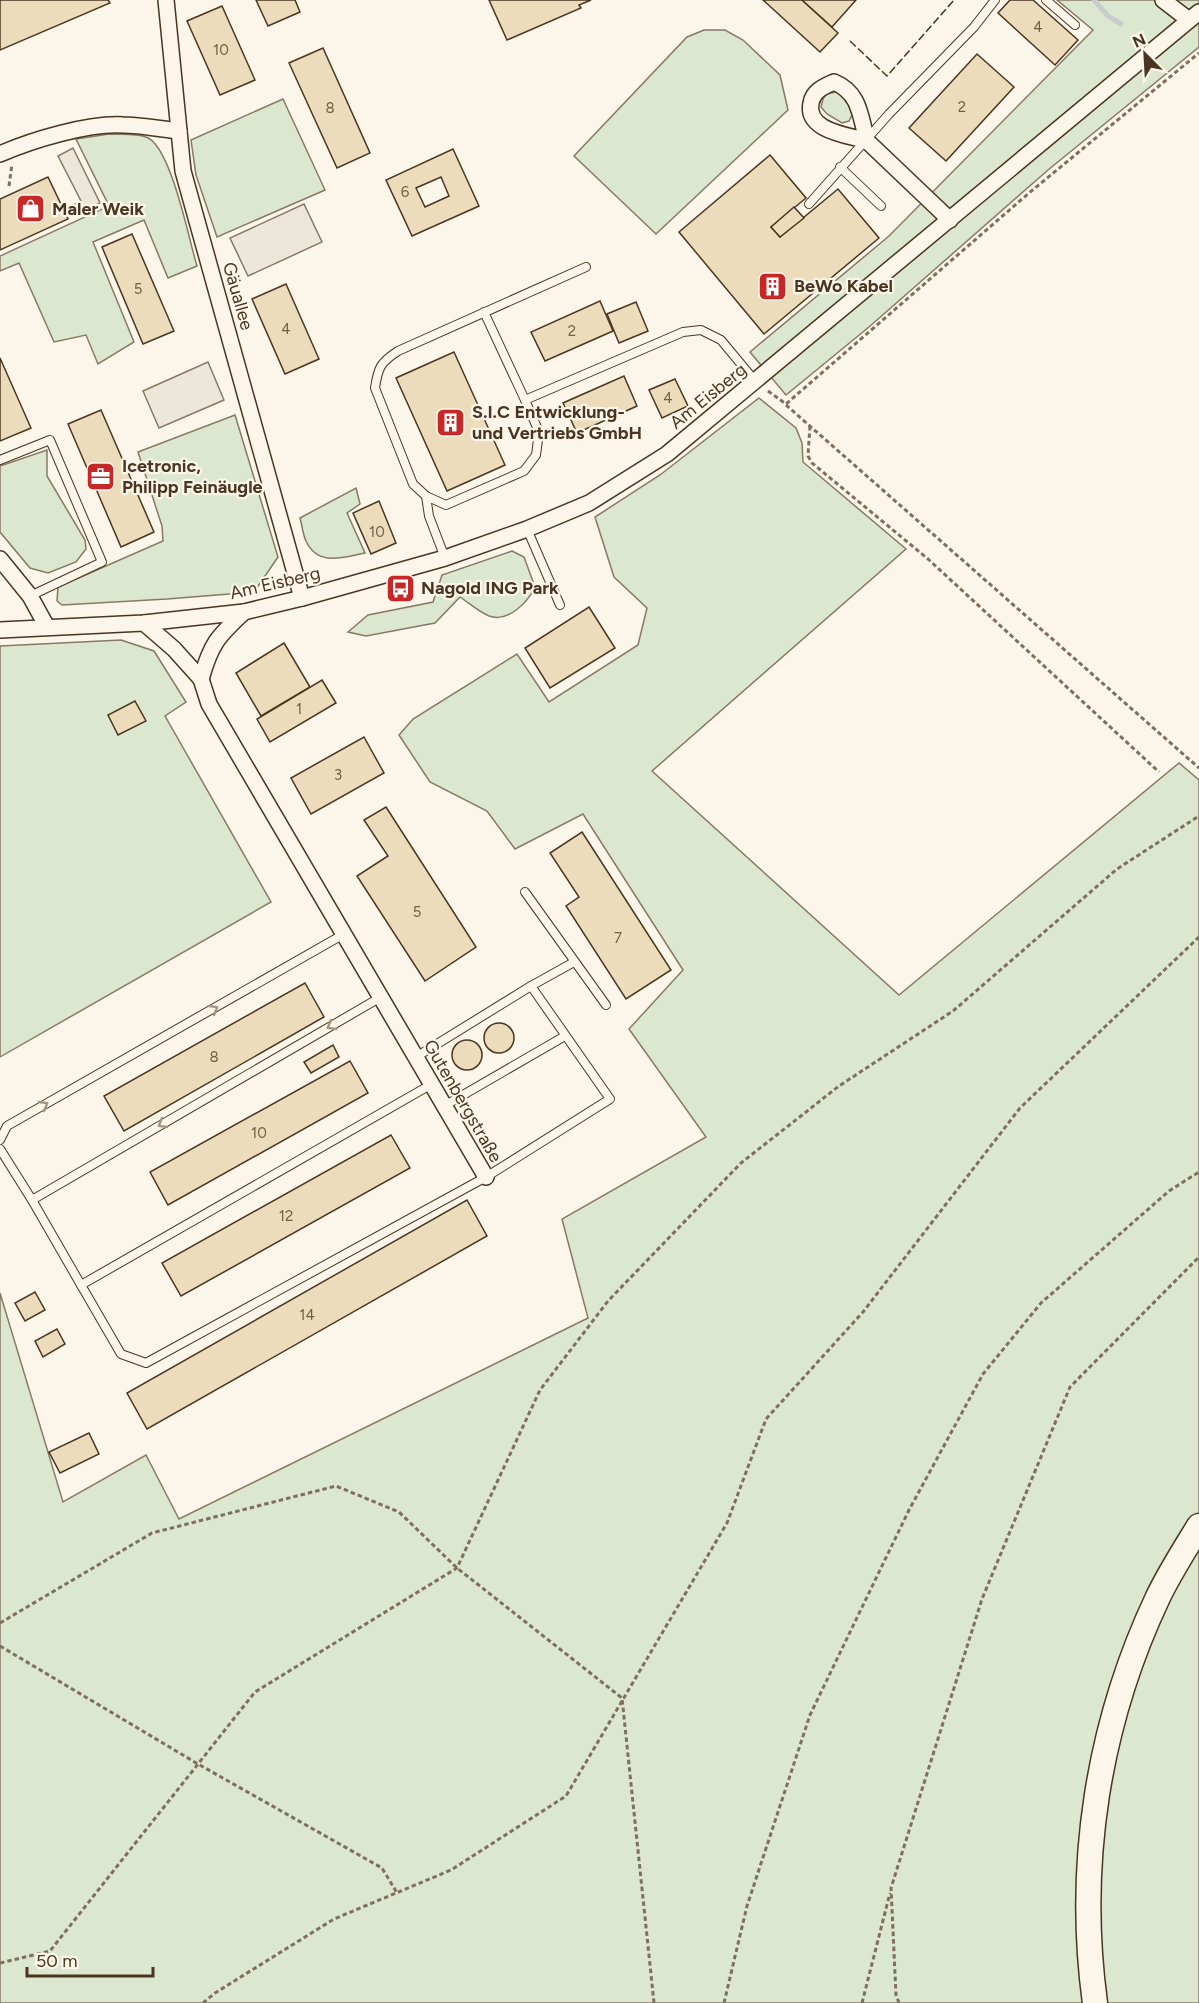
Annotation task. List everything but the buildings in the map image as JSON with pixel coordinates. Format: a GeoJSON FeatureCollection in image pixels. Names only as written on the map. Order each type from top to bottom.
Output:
{"type":"FeatureCollection","features":[{"type":"Feature","properties":{"kind":"main road"},"geometry":{"type":"LineString","coordinates":[[1095,2003],[1091,1970],[1088,1889],[1093,1817],[1102,1764],[1118,1700],[1132,1658],[1159,1596],[1199,1526]]}},
{"type":"Feature","properties":{"kind":"street","name":"Gäuallee"},"geometry":{"type":"LineString","coordinates":[[166,0],[183,171],[302,598]]}},
{"type":"Feature","properties":{"kind":"street"},"geometry":{"type":"LineString","coordinates":[[1162,0],[1194,16]]}},
{"type":"Feature","properties":{"kind":"street","name":"Am Eisberg"},"geometry":{"type":"LineString","coordinates":[[0,630],[144,623],[244,612],[445,558],[527,529],[588,503],[668,454],[1194,16]]}},
{"type":"Feature","properties":{"kind":"street"},"geometry":{"type":"LineString","coordinates":[[0,154],[69,131],[120,124],[179,131]]}},
{"type":"Feature","properties":{"kind":"street"},"geometry":{"type":"LineString","coordinates":[[867,141],[950,220]]}},
{"type":"Feature","properties":{"kind":"street"},"geometry":{"type":"LineString","coordinates":[[0,560],[30,596],[47,627]]}},
{"type":"Feature","properties":{"kind":"street"},"geometry":{"type":"LineString","coordinates":[[201,679],[208,654],[220,634],[244,612]]}},
{"type":"Feature","properties":{"kind":"street","name":"Gutenbergstraße"},"geometry":{"type":"LineString","coordinates":[[144,623],[174,649],[201,679],[209,704],[486,1177]]}},
{"type":"Feature","properties":{"kind":"lane"},"geometry":{"type":"LineString","coordinates":[[809,204],[889,114],[974,27],[995,0]]}},
{"type":"Feature","properties":{"kind":"lane"},"geometry":{"type":"LineString","coordinates":[[1046,0],[1075,25]]}},
{"type":"Feature","properties":{"kind":"lane"},"geometry":{"type":"LineString","coordinates":[[840,167],[881,206]]}},
{"type":"Feature","properties":{"kind":"lane"},"geometry":{"type":"LineString","coordinates":[[484,312],[539,432],[536,454],[524,471],[446,505],[426,496],[413,484],[375,388],[377,373],[383,360],[398,351],[484,312],[586,267]]}},
{"type":"Feature","properties":{"kind":"lane"},"geometry":{"type":"LineString","coordinates":[[525,400],[683,332],[701,330],[721,340],[756,382]]}},
{"type":"Feature","properties":{"kind":"lane"},"geometry":{"type":"LineString","coordinates":[[0,460],[50,440],[102,562],[30,596]]}},
{"type":"Feature","properties":{"kind":"lane"},"geometry":{"type":"LineString","coordinates":[[426,496],[429,516],[445,558]]}},
{"type":"Feature","properties":{"kind":"lane"},"geometry":{"type":"LineString","coordinates":[[527,529],[560,605]]}},
{"type":"Feature","properties":{"kind":"lane"},"geometry":{"type":"LineString","coordinates":[[525,892],[606,1005]]}},
{"type":"Feature","properties":{"kind":"lane"},"geometry":{"type":"LineString","coordinates":[[0,1140],[7,1126],[344,934]]}},
{"type":"Feature","properties":{"kind":"lane"},"geometry":{"type":"LineString","coordinates":[[416,1057],[574,962]]}},
{"type":"Feature","properties":{"kind":"lane"},"geometry":{"type":"LineString","coordinates":[[486,1177],[610,1099],[531,986]]}},
{"type":"Feature","properties":{"kind":"lane"},"geometry":{"type":"LineString","coordinates":[[32,1200],[381,997]]}},
{"type":"Feature","properties":{"kind":"lane"},"geometry":{"type":"LineString","coordinates":[[444,1106],[566,1036]]}},
{"type":"Feature","properties":{"kind":"lane"},"geometry":{"type":"LineString","coordinates":[[81,1285],[432,1084]]}},
{"type":"Feature","properties":{"kind":"lane","name":"Gutenbergstraße"},"geometry":{"type":"LineString","coordinates":[[0,1149],[121,1354],[146,1363],[486,1177]]}},
{"type":"Feature","properties":{"kind":"path"},"geometry":{"type":"LineString","coordinates":[[786,404],[1029,193],[1199,53]]}},
{"type":"Feature","properties":{"kind":"path"},"geometry":{"type":"LineString","coordinates":[[756,382],[786,404],[1199,768]]}},
{"type":"Feature","properties":{"kind":"path"},"geometry":{"type":"LineString","coordinates":[[810,426],[808,456],[812,463],[928,559],[1159,772]]}},
{"type":"Feature","properties":{"kind":"path"},"geometry":{"type":"LineString","coordinates":[[0,1963],[50,1951],[255,1692],[457,1568],[540,1390],[608,1301],[741,1163],[839,1086],[953,1011],[1117,869],[1199,816]]}},
{"type":"Feature","properties":{"kind":"path"},"geometry":{"type":"LineString","coordinates":[[202,2003],[334,1918],[451,1870],[566,1796],[727,1523],[766,1419],[864,1312],[1020,1108],[1199,937]]}},
{"type":"Feature","properties":{"kind":"path"},"geometry":{"type":"LineString","coordinates":[[724,2003],[747,1906],[810,1714],[909,1510],[983,1374],[1041,1303],[1169,1191],[1199,1172]]}},
{"type":"Feature","properties":{"kind":"path"},"geometry":{"type":"LineString","coordinates":[[862,2003],[891,1888],[982,1599],[1070,1387],[1199,1257]]}},
{"type":"Feature","properties":{"kind":"path"},"geometry":{"type":"LineString","coordinates":[[0,1623],[152,1533],[336,1486],[399,1512],[457,1568],[622,1698],[654,2003]]}},
{"type":"Feature","properties":{"kind":"path"},"geometry":{"type":"LineString","coordinates":[[0,1646],[198,1764],[382,1868],[397,1893]]}},
{"type":"Feature","properties":{"kind":"path"},"geometry":{"type":"LineString","coordinates":[[891,1888],[896,1995],[899,2003]]}},
{"type":"Feature","properties":{"kind":"green space"},"geometry":{"type":"Polygon","coordinates":[[[1057,0],[1199,0],[1199,47],[1048,170],[869,327],[786,395],[750,352],[889,236],[1093,30],[1057,0]]]}},
{"type":"Feature","properties":{"kind":"green space"},"geometry":{"type":"Polygon","coordinates":[[[704,30],[725,30],[743,40],[780,75],[788,110],[656,234],[574,156],[687,37],[704,30]]]}},
{"type":"Feature","properties":{"kind":"green space"},"geometry":{"type":"Polygon","coordinates":[[[836,92],[843,96],[849,104],[852,115],[849,121],[842,123],[827,114],[821,107],[826,94],[836,92]]]}},
{"type":"Feature","properties":{"kind":"green space"},"geometry":{"type":"Polygon","coordinates":[[[283,99],[325,190],[217,237],[196,175],[191,140],[283,99]]]}},
{"type":"Feature","properties":{"kind":"green space"},"geometry":{"type":"Polygon","coordinates":[[[109,134],[142,136],[155,144],[163,157],[178,195],[197,266],[168,278],[144,220],[93,242],[134,342],[98,364],[86,335],[54,342],[19,263],[0,271],[0,256],[109,206],[76,139],[109,134]]]}},
{"type":"Feature","properties":{"kind":"green space"},"geometry":{"type":"Polygon","coordinates":[[[759,398],[796,428],[802,443],[803,462],[906,549],[652,771],[899,995],[1179,763],[1199,780],[1199,2003],[0,2003],[0,1293],[63,1502],[146,1455],[179,1519],[588,1318],[562,1219],[706,1137],[629,1029],[683,970],[583,814],[515,849],[487,811],[430,782],[399,735],[413,719],[517,654],[549,702],[638,645],[647,608],[614,577],[595,517],[660,475],[759,398]]]}},
{"type":"Feature","properties":{"kind":"green space"},"geometry":{"type":"Polygon","coordinates":[[[235,415],[278,557],[254,592],[62,605],[57,601],[58,587],[163,541],[162,526],[138,452],[235,415]]]}},
{"type":"Feature","properties":{"kind":"green space"},"geometry":{"type":"Polygon","coordinates":[[[47,450],[47,476],[85,540],[86,549],[76,562],[48,573],[30,568],[0,532],[0,466],[47,450]]]}},
{"type":"Feature","properties":{"kind":"green space"},"geometry":{"type":"Polygon","coordinates":[[[356,488],[360,504],[347,513],[365,553],[340,558],[317,554],[306,541],[300,518],[356,488]]]}},
{"type":"Feature","properties":{"kind":"green space"},"geometry":{"type":"Polygon","coordinates":[[[512,551],[524,557],[535,587],[528,599],[510,614],[503,617],[489,616],[460,597],[435,623],[366,636],[348,632],[368,615],[433,602],[442,575],[512,551]]]}},
{"type":"Feature","properties":{"kind":"green space"},"geometry":{"type":"Polygon","coordinates":[[[121,640],[154,651],[186,702],[165,716],[271,902],[0,1057],[0,646],[121,640]]]}},
{"type":"Feature","properties":{"kind":"shaded area"},"geometry":{"type":"Polygon","coordinates":[[[73,148],[100,203],[80,213],[75,204],[81,201],[58,156],[73,148]]]}},
{"type":"Feature","properties":{"kind":"shaded area"},"geometry":{"type":"Polygon","coordinates":[[[304,204],[322,242],[248,276],[230,238],[304,204]]]}},
{"type":"Feature","properties":{"kind":"shaded area"},"geometry":{"type":"Polygon","coordinates":[[[208,362],[224,400],[159,428],[143,391],[208,362]]]}},
{"type":"Feature","properties":{"kind":"waterway"},"geometry":{"type":"LineString","coordinates":[[1094,0],[1108,16],[1121,24]]}},
{"type":"Feature","properties":{"kind":"fence"},"geometry":{"type":"LineString","coordinates":[[850,41],[887,76],[954,0]]}},
{"type":"Feature","properties":{"kind":"place","name":"Maler Weik"},"geometry":{"type":"Point","coordinates":[31,209]}},
{"type":"Feature","properties":{"kind":"place","name":"BeWo Kabel"},"geometry":{"type":"Point","coordinates":[773,286]}},
{"type":"Feature","properties":{"kind":"place","name":"S.I.C Entwicklung- und Vertriebs GmbH"},"geometry":{"type":"Point","coordinates":[451,422]}},
{"type":"Feature","properties":{"kind":"place","name":"Icetronic, Philipp Feinäugle"},"geometry":{"type":"Point","coordinates":[101,476]}},
{"type":"Feature","properties":{"kind":"place","name":"Nagold ING Park"},"geometry":{"type":"Point","coordinates":[400,588]}}]}
